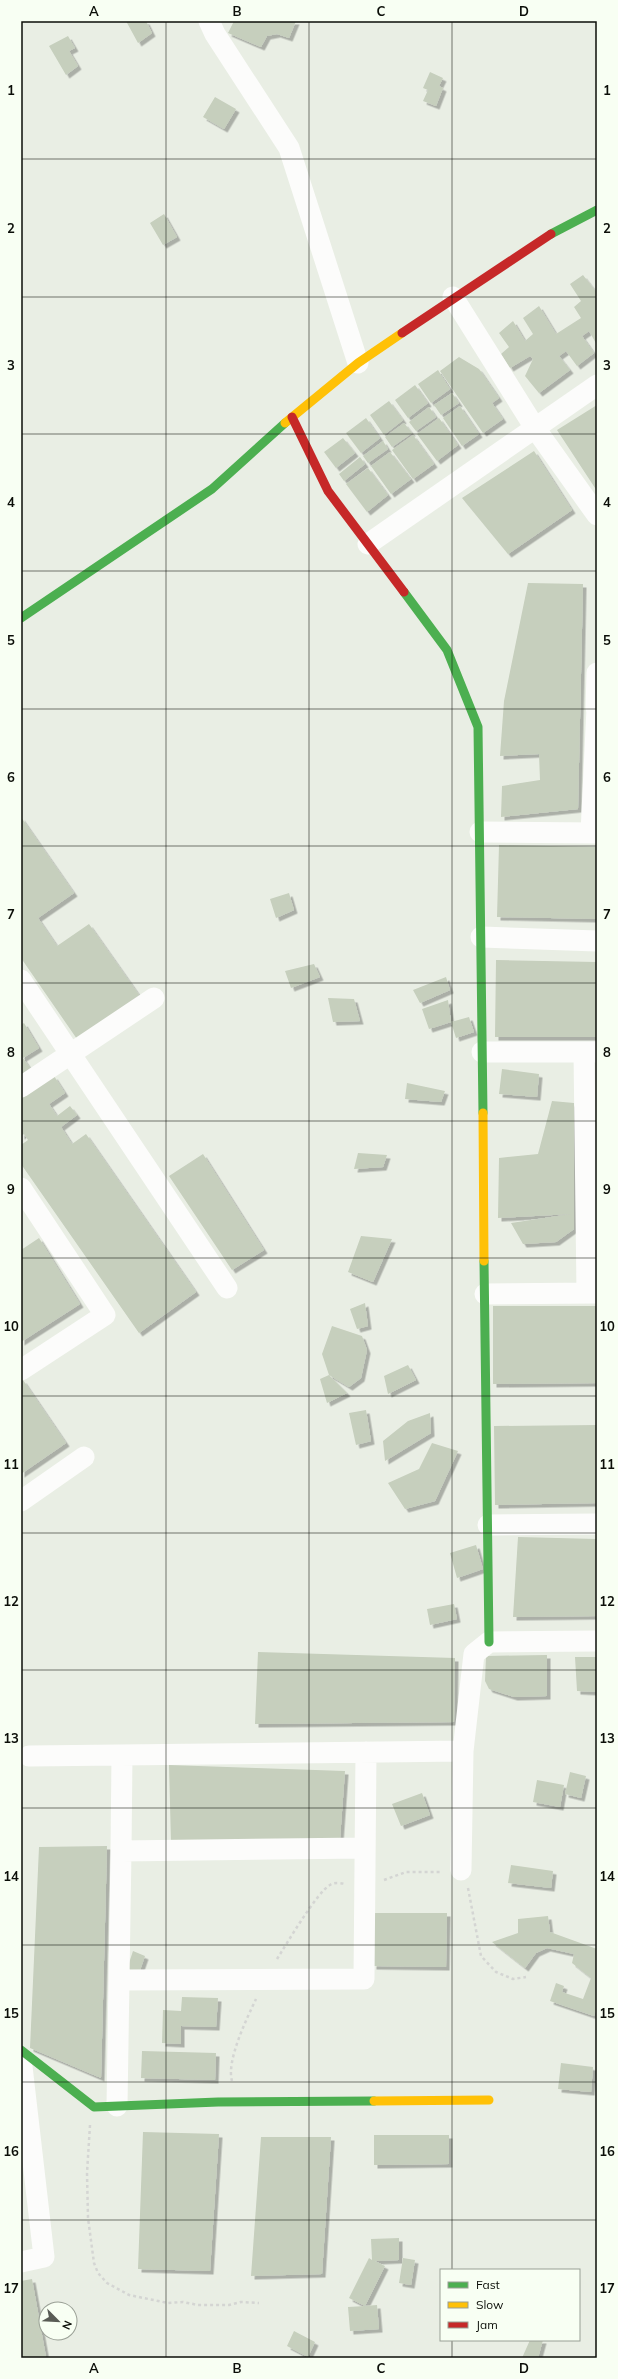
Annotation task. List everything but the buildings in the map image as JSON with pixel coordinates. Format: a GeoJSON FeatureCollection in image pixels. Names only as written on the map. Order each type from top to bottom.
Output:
{"type":"FeatureCollection","features":[{"type":"Feature","properties":{"kind":"street"},"geometry":{"type":"LineString","coordinates":[[209,21],[215,34],[289,148],[358,363]]}},
{"type":"Feature","properties":{"kind":"street"},"geometry":{"type":"LineString","coordinates":[[21,618],[212,489],[292,417],[358,363],[453,297],[548,236],[597,210]]}},
{"type":"Feature","properties":{"kind":"street"},"geometry":{"type":"LineString","coordinates":[[453,297],[535,428],[597,515]]}},
{"type":"Feature","properties":{"kind":"street"},"geometry":{"type":"LineString","coordinates":[[368,544],[597,385]]}},
{"type":"Feature","properties":{"kind":"street"},"geometry":{"type":"LineString","coordinates":[[292,417],[328,491],[447,650],[478,727],[489,1642]]}},
{"type":"Feature","properties":{"kind":"street"},"geometry":{"type":"LineString","coordinates":[[480,832],[594,833],[597,673]]}},
{"type":"Feature","properties":{"kind":"street"},"geometry":{"type":"LineString","coordinates":[[481,938],[597,941]]}},
{"type":"Feature","properties":{"kind":"street"},"geometry":{"type":"LineString","coordinates":[[21,980],[227,1288]]}},
{"type":"Feature","properties":{"kind":"street"},"geometry":{"type":"LineString","coordinates":[[21,1087],[154,998]]}},
{"type":"Feature","properties":{"kind":"street"},"geometry":{"type":"LineString","coordinates":[[482,1052],[590,1052],[592,1293],[484,1294]]}},
{"type":"Feature","properties":{"kind":"street"},"geometry":{"type":"LineString","coordinates":[[21,1188],[28,1214],[105,1315],[21,1370]]}},
{"type":"Feature","properties":{"kind":"street"},"geometry":{"type":"LineString","coordinates":[[21,1501],[84,1457]]}},
{"type":"Feature","properties":{"kind":"street"},"geometry":{"type":"LineString","coordinates":[[488,1525],[597,1524]]}},
{"type":"Feature","properties":{"kind":"street"},"geometry":{"type":"LineString","coordinates":[[461,1870],[463,1751],[474,1654],[489,1642],[597,1641]]}},
{"type":"Feature","properties":{"kind":"street"},"geometry":{"type":"LineString","coordinates":[[29,1756],[463,1751]]}},
{"type":"Feature","properties":{"kind":"street"},"geometry":{"type":"LineString","coordinates":[[119,1980],[364,1979],[366,1752]]}},
{"type":"Feature","properties":{"kind":"street"},"geometry":{"type":"LineString","coordinates":[[117,2106],[122,1755]]}},
{"type":"Feature","properties":{"kind":"street"},"geometry":{"type":"LineString","coordinates":[[121,1851],[365,1848]]}},
{"type":"Feature","properties":{"kind":"street"},"geometry":{"type":"LineString","coordinates":[[21,2050],[94,2108],[218,2102],[489,2100]]}},
{"type":"Feature","properties":{"kind":"street"},"geometry":{"type":"LineString","coordinates":[[21,2058],[44,2257],[21,2262]]}},
{"type":"Feature","properties":{"kind":"path"},"geometry":{"type":"LineString","coordinates":[[94,2108],[90,2121],[88,2203],[94,2263],[98,2272],[114,2288],[129,2295],[161,2302],[183,2302],[198,2305],[229,2305],[241,2302],[259,2303]]}},
{"type":"Feature","properties":{"kind":"traffic: fast"},"geometry":{"type":"LineString","coordinates":[[551,234],[597,210]]}},
{"type":"Feature","properties":{"kind":"traffic: fast"},"geometry":{"type":"LineString","coordinates":[[21,618],[212,489],[285,423]]}},
{"type":"Feature","properties":{"kind":"traffic: fast"},"geometry":{"type":"LineString","coordinates":[[404,592],[447,650],[478,727],[483,1113]]}},
{"type":"Feature","properties":{"kind":"traffic: fast"},"geometry":{"type":"LineString","coordinates":[[484,1261],[489,1642]]}},
{"type":"Feature","properties":{"kind":"traffic: fast"},"geometry":{"type":"LineString","coordinates":[[21,2050],[94,2107],[218,2102],[374,2101]]}},
{"type":"Feature","properties":{"kind":"traffic: slow"},"geometry":{"type":"LineString","coordinates":[[285,423],[358,363],[402,333]]}},
{"type":"Feature","properties":{"kind":"traffic: slow"},"geometry":{"type":"LineString","coordinates":[[483,1113],[484,1261]]}},
{"type":"Feature","properties":{"kind":"traffic: slow"},"geometry":{"type":"LineString","coordinates":[[374,2101],[489,2100]]}},
{"type":"Feature","properties":{"kind":"traffic: jam"},"geometry":{"type":"LineString","coordinates":[[402,333],[551,234]]}},
{"type":"Feature","properties":{"kind":"traffic: jam"},"geometry":{"type":"LineString","coordinates":[[292,417],[328,491],[404,592]]}}]}
